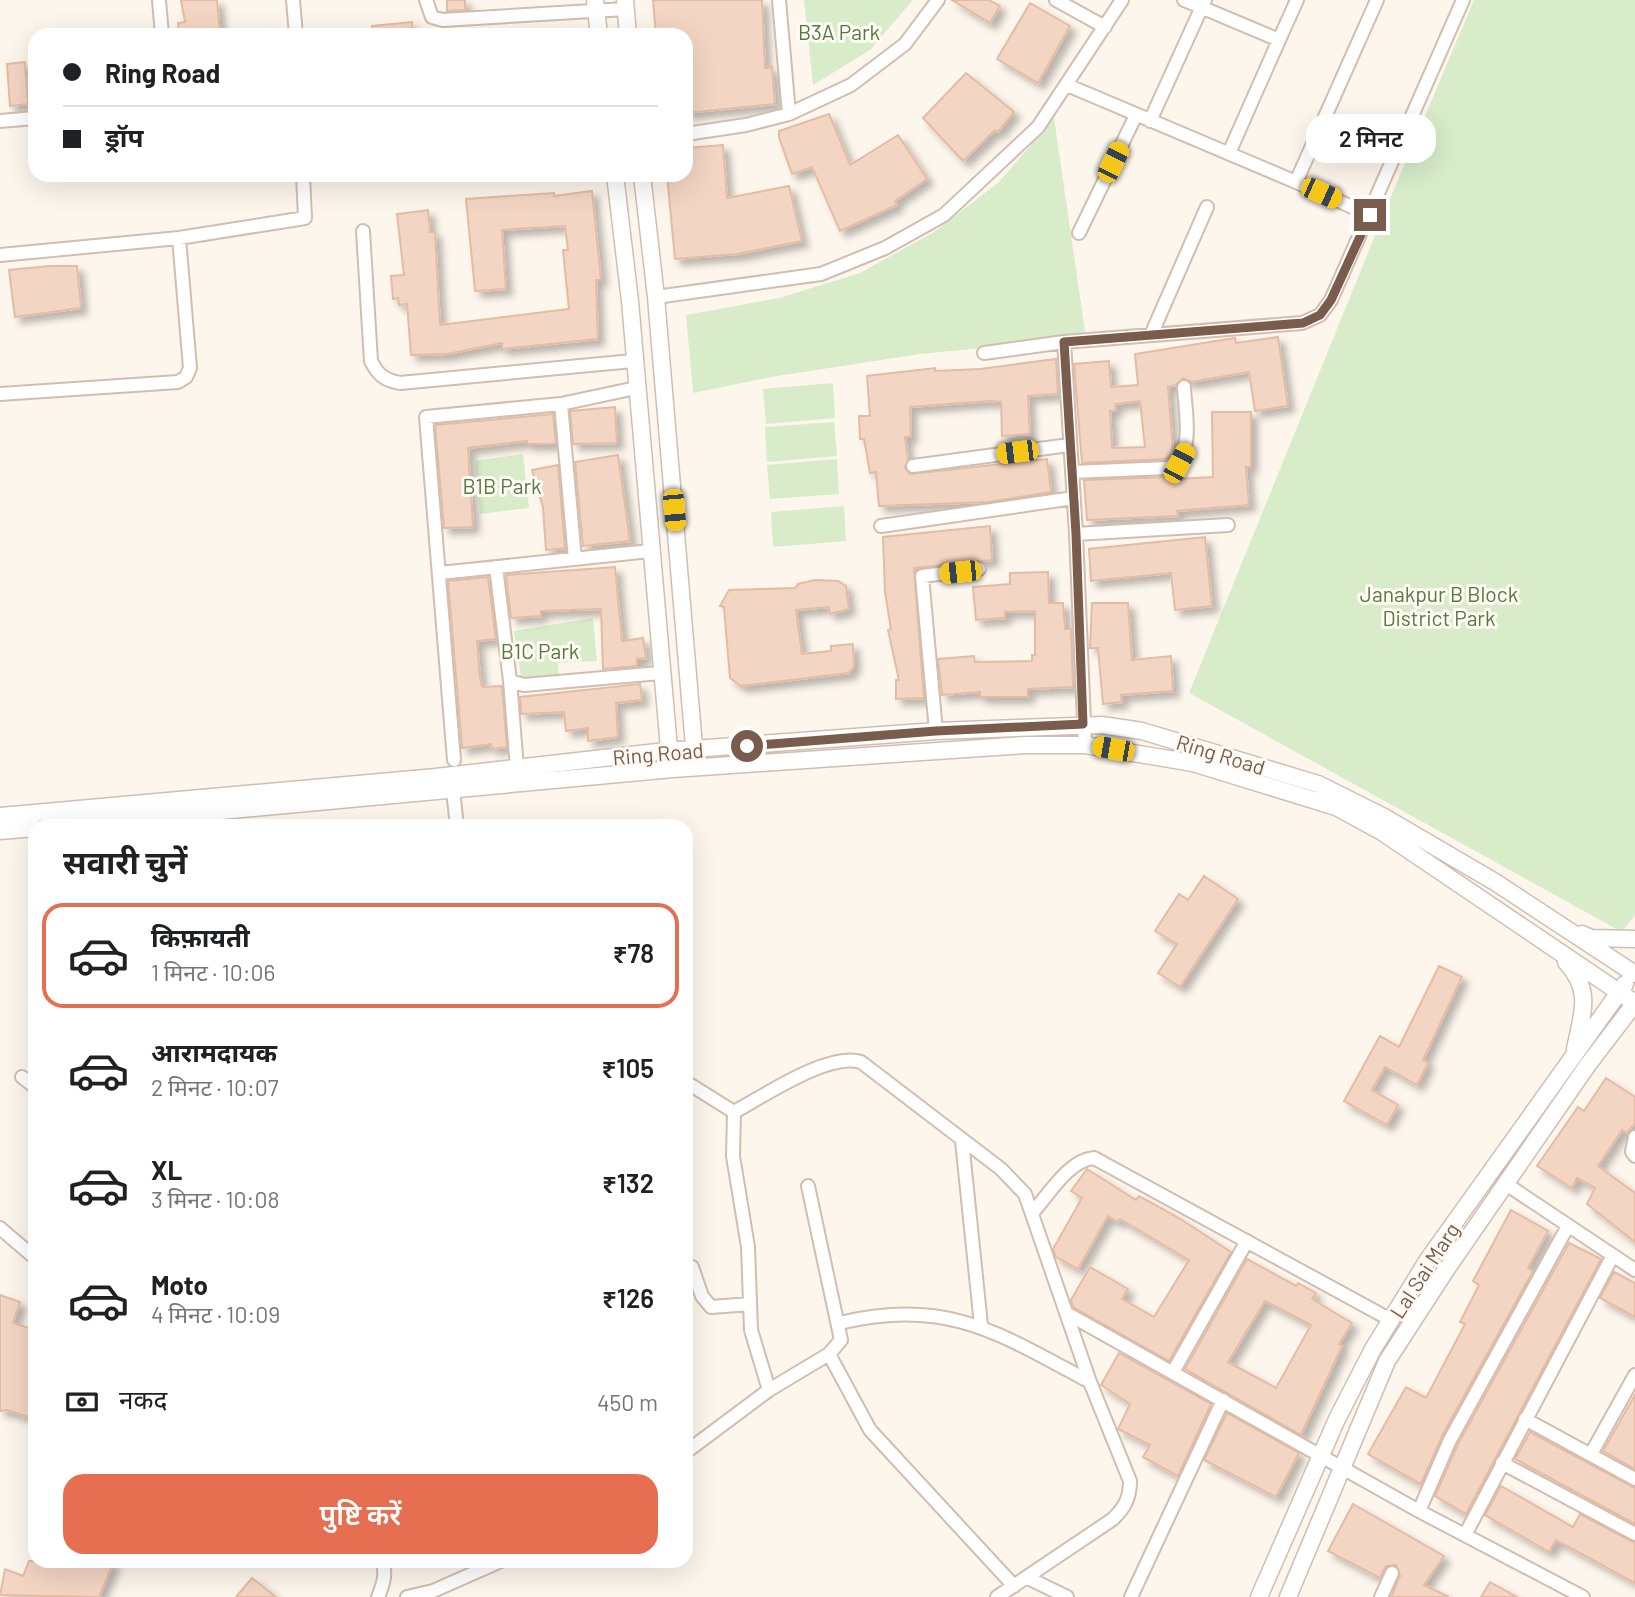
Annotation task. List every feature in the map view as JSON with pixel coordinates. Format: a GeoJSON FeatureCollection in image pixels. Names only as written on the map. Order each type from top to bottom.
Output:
{"type":"FeatureCollection","features":[{"type":"Feature","properties":{"kind":"street"},"geometry":{"type":"LineString","coordinates":[[159,0],[161,28]]}},
{"type":"Feature","properties":{"kind":"street"},"geometry":{"type":"LineString","coordinates":[[293,0],[295,28]]}},
{"type":"Feature","properties":{"kind":"street"},"geometry":{"type":"LineString","coordinates":[[426,0],[432,16],[443,20],[626,5],[628,28]]}},
{"type":"Feature","properties":{"kind":"street"},"geometry":{"type":"LineString","coordinates":[[779,0],[789,114]]}},
{"type":"Feature","properties":{"kind":"street"},"geometry":{"type":"LineString","coordinates":[[693,133],[746,125],[789,114],[851,85],[905,44],[938,0]]}},
{"type":"Feature","properties":{"kind":"street"},"geometry":{"type":"LineString","coordinates":[[1056,0],[1105,27]]}},
{"type":"Feature","properties":{"kind":"street"},"geometry":{"type":"LineString","coordinates":[[656,298],[821,274],[885,248],[944,215],[1038,127],[1122,0]]}},
{"type":"Feature","properties":{"kind":"street"},"geometry":{"type":"LineString","coordinates":[[1184,0],[1204,4],[1279,40]]}},
{"type":"Feature","properties":{"kind":"street"},"geometry":{"type":"LineString","coordinates":[[1228,153],[1297,0]]}},
{"type":"Feature","properties":{"kind":"street"},"geometry":{"type":"LineString","coordinates":[[1296,182],[1377,0]]}},
{"type":"Feature","properties":{"kind":"street"},"geometry":{"type":"LineString","coordinates":[[984,353],[1064,342],[1303,323],[1320,315],[1331,300],[1370,215],[1463,0]]}},
{"type":"Feature","properties":{"kind":"street"},"geometry":{"type":"LineString","coordinates":[[1150,121],[1204,4]]}},
{"type":"Feature","properties":{"kind":"street"},"geometry":{"type":"LineString","coordinates":[[596,6],[598,28]]}},
{"type":"Feature","properties":{"kind":"street"},"geometry":{"type":"LineString","coordinates":[[1067,85],[1370,215]]}},
{"type":"Feature","properties":{"kind":"street"},"geometry":{"type":"LineString","coordinates":[[1079,233],[1136,115]]}},
{"type":"Feature","properties":{"kind":"street"},"geometry":{"type":"LineString","coordinates":[[0,121],[28,119]]}},
{"type":"Feature","properties":{"kind":"street"},"geometry":{"type":"LineString","coordinates":[[0,255],[179,238],[305,218],[303,182]]}},
{"type":"Feature","properties":{"kind":"street"},"geometry":{"type":"LineString","coordinates":[[616,182],[630,301],[666,751],[673,769]]}},
{"type":"Feature","properties":{"kind":"street"},"geometry":{"type":"LineString","coordinates":[[643,182],[656,298],[693,750],[698,768]]}},
{"type":"Feature","properties":{"kind":"street"},"geometry":{"type":"LineString","coordinates":[[1151,335],[1207,207]]}},
{"type":"Feature","properties":{"kind":"street"},"geometry":{"type":"LineString","coordinates":[[363,230],[372,360],[378,373],[387,381],[400,383],[633,361]]}},
{"type":"Feature","properties":{"kind":"street"},"geometry":{"type":"LineString","coordinates":[[0,394],[178,382],[186,377],[190,368],[179,238]]}},
{"type":"Feature","properties":{"kind":"street"},"geometry":{"type":"LineString","coordinates":[[1064,342],[1085,744]]}},
{"type":"Feature","properties":{"kind":"street"},"geometry":{"type":"LineString","coordinates":[[1072,472],[1168,468],[1179,463],[1186,449],[1184,387]]}},
{"type":"Feature","properties":{"kind":"street"},"geometry":{"type":"LineString","coordinates":[[456,819],[440,573],[426,417],[561,404],[636,388]]}},
{"type":"Feature","properties":{"kind":"street"},"geometry":{"type":"LineString","coordinates":[[561,404],[575,559]]}},
{"type":"Feature","properties":{"kind":"street"},"geometry":{"type":"LineString","coordinates":[[913,466],[1069,446]]}},
{"type":"Feature","properties":{"kind":"street"},"geometry":{"type":"LineString","coordinates":[[881,526],[1074,498]]}},
{"type":"Feature","properties":{"kind":"street"},"geometry":{"type":"LineString","coordinates":[[1076,534],[1228,525]]}},
{"type":"Feature","properties":{"kind":"street"},"geometry":{"type":"LineString","coordinates":[[440,573],[650,551]]}},
{"type":"Feature","properties":{"kind":"street"},"geometry":{"type":"LineString","coordinates":[[496,568],[510,681],[517,768]]}},
{"type":"Feature","properties":{"kind":"street"},"geometry":{"type":"LineString","coordinates":[[936,731],[922,576],[979,569]]}},
{"type":"Feature","properties":{"kind":"street"},"geometry":{"type":"LineString","coordinates":[[510,681],[524,685],[660,673]]}},
{"type":"Feature","properties":{"kind":"street","name":"Ring Road"},"geometry":{"type":"LineString","coordinates":[[114,819],[666,751],[936,731],[1083,724],[1142,730],[1318,784],[1385,825],[1635,1003]]}},
{"type":"Feature","properties":{"kind":"street","name":"Ring Road"},"geometry":{"type":"LineString","coordinates":[[0,816],[453,776],[698,768],[1025,745],[1085,744],[1193,763],[1385,825],[1495,881],[1634,973]]}},
{"type":"Feature","properties":{"kind":"street"},"geometry":{"type":"LineString","coordinates":[[0,831],[28,829]]}},
{"type":"Feature","properties":{"kind":"street"},"geometry":{"type":"LineString","coordinates":[[1557,924],[1591,938],[1635,939]]}},
{"type":"Feature","properties":{"kind":"street"},"geometry":{"type":"LineString","coordinates":[[1551,945],[1576,973],[1584,987],[1584,1002],[1574,1055]]}},
{"type":"Feature","properties":{"kind":"street","name":"Lal Sai Marg"},"geometry":{"type":"LineString","coordinates":[[1259,1597],[1373,1349],[1427,1261],[1634,973]]}},
{"type":"Feature","properties":{"kind":"street","name":"Lal Sai Marg"},"geometry":{"type":"LineString","coordinates":[[1287,1597],[1387,1361],[1506,1184],[1635,1003]]}},
{"type":"Feature","properties":{"kind":"street"},"geometry":{"type":"LineString","coordinates":[[734,1112],[788,1083],[848,1058],[861,1062],[962,1142],[1001,1169],[1024,1194],[1033,1212],[1090,1382],[1130,1480],[1130,1493],[1125,1506],[1113,1519],[997,1597]]}},
{"type":"Feature","properties":{"kind":"street"},"geometry":{"type":"LineString","coordinates":[[22,1077],[28,1082]]}},
{"type":"Feature","properties":{"kind":"street"},"geometry":{"type":"LineString","coordinates":[[693,1086],[734,1112]]}},
{"type":"Feature","properties":{"kind":"street"},"geometry":{"type":"LineString","coordinates":[[734,1112],[733,1156],[748,1247],[754,1340],[769,1390]]}},
{"type":"Feature","properties":{"kind":"street"},"geometry":{"type":"LineString","coordinates":[[1635,1137],[1632,1152],[1635,1156]]}},
{"type":"Feature","properties":{"kind":"street"},"geometry":{"type":"LineString","coordinates":[[962,1142],[981,1325]]}},
{"type":"Feature","properties":{"kind":"street"},"geometry":{"type":"LineString","coordinates":[[1033,1212],[1074,1166],[1083,1159],[1094,1158],[1391,1320]]}},
{"type":"Feature","properties":{"kind":"street"},"geometry":{"type":"LineString","coordinates":[[1506,1184],[1635,1270]]}},
{"type":"Feature","properties":{"kind":"street"},"geometry":{"type":"LineString","coordinates":[[693,1447],[769,1390],[829,1354],[841,1340],[808,1186]]}},
{"type":"Feature","properties":{"kind":"street"},"geometry":{"type":"LineString","coordinates":[[1419,1511],[1450,1440],[1568,1226]]}},
{"type":"Feature","properties":{"kind":"street"},"geometry":{"type":"LineString","coordinates":[[0,1228],[28,1252]]}},
{"type":"Feature","properties":{"kind":"street"},"geometry":{"type":"LineString","coordinates":[[1173,1372],[1247,1241]]}},
{"type":"Feature","properties":{"kind":"street"},"geometry":{"type":"LineString","coordinates":[[1465,1535],[1612,1257]]}},
{"type":"Feature","properties":{"kind":"street"},"geometry":{"type":"LineString","coordinates":[[693,1270],[702,1296],[711,1307],[750,1304]]}},
{"type":"Feature","properties":{"kind":"street"},"geometry":{"type":"LineString","coordinates":[[839,1323],[906,1312],[950,1316],[981,1325],[1090,1382]]}},
{"type":"Feature","properties":{"kind":"street"},"geometry":{"type":"LineString","coordinates":[[1068,1314],[1419,1511],[1583,1597]]}},
{"type":"Feature","properties":{"kind":"street"},"geometry":{"type":"LineString","coordinates":[[829,1354],[870,1430],[1014,1586]]}},
{"type":"Feature","properties":{"kind":"street"},"geometry":{"type":"LineString","coordinates":[[1591,1454],[1635,1375]]}},
{"type":"Feature","properties":{"kind":"street"},"geometry":{"type":"LineString","coordinates":[[1131,1597],[1223,1400]]}},
{"type":"Feature","properties":{"kind":"street"},"geometry":{"type":"LineString","coordinates":[[1525,1419],[1635,1479]]}},
{"type":"Feature","properties":{"kind":"street"},"geometry":{"type":"LineString","coordinates":[[1502,1463],[1635,1534]]}},
{"type":"Feature","properties":{"kind":"street"},"geometry":{"type":"LineString","coordinates":[[378,1597],[385,1568]]}},
{"type":"Feature","properties":{"kind":"street"},"geometry":{"type":"LineString","coordinates":[[407,1597],[433,1591],[485,1568]]}},
{"type":"Feature","properties":{"kind":"street"},"geometry":{"type":"LineString","coordinates":[[1382,1597],[1392,1573]]}},
{"type":"Feature","properties":{"kind":"street"},"geometry":{"type":"LineString","coordinates":[[1028,1578],[1046,1593],[1067,1597]]}},
{"type":"Feature","properties":{"kind":"green space","name":"B3A Park"},"geometry":{"type":"Polygon","coordinates":[[[804,0],[913,0],[870,50],[813,85],[804,0]]]}},
{"type":"Feature","properties":{"kind":"green space","name":"Janakpur B Block District Park"},"geometry":{"type":"Polygon","coordinates":[[[1474,0],[1635,0],[1635,915],[1622,932],[1189,693],[1387,206],[1474,0]]]}},
{"type":"Feature","properties":{"kind":"green space"},"geometry":{"type":"Polygon","coordinates":[[[1054,118],[1086,338],[920,354],[771,377],[693,393],[686,315],[779,298],[860,273],[934,232],[999,182],[1054,118]]]}},
{"type":"Feature","properties":{"kind":"green space"},"geometry":{"type":"Polygon","coordinates":[[[833,383],[835,418],[766,424],[763,389],[833,383]]]}},
{"type":"Feature","properties":{"kind":"green space"},"geometry":{"type":"Polygon","coordinates":[[[834,422],[837,456],[767,462],[765,427],[834,422]]]}},
{"type":"Feature","properties":{"kind":"green space","name":"B1B Park"},"geometry":{"type":"Polygon","coordinates":[[[523,454],[529,508],[480,514],[475,461],[523,454]]]}},
{"type":"Feature","properties":{"kind":"green space"},"geometry":{"type":"Polygon","coordinates":[[[837,459],[839,494],[770,499],[767,465],[837,459]]]}},
{"type":"Feature","properties":{"kind":"green space"},"geometry":{"type":"Polygon","coordinates":[[[844,506],[846,541],[773,547],[771,512],[844,506]]]}},
{"type":"Feature","properties":{"kind":"green space","name":"B1C Park"},"geometry":{"type":"Polygon","coordinates":[[[593,618],[597,661],[558,663],[559,679],[522,683],[514,631],[593,618]]]}},
{"type":"Feature","properties":{"kind":"building"},"geometry":{"type":"Polygon","coordinates":[[[181,0],[217,0],[219,28],[178,28],[178,23],[185,22],[181,0]]]}},
{"type":"Feature","properties":{"kind":"building"},"geometry":{"type":"Polygon","coordinates":[[[447,0],[465,0],[465,10],[447,11],[447,0]]]}},
{"type":"Feature","properties":{"kind":"building"},"geometry":{"type":"Polygon","coordinates":[[[653,0],[762,0],[765,68],[772,67],[775,104],[693,112],[693,28],[655,28],[653,0]]]}},
{"type":"Feature","properties":{"kind":"building"},"geometry":{"type":"Polygon","coordinates":[[[952,0],[989,0],[1000,6],[990,23],[952,0]]]}},
{"type":"Feature","properties":{"kind":"building"},"geometry":{"type":"Polygon","coordinates":[[[1030,3],[1070,26],[1038,83],[997,59],[1030,3]]]}},
{"type":"Feature","properties":{"kind":"building"},"geometry":{"type":"Polygon","coordinates":[[[412,22],[412,28],[372,28],[412,22]]]}},
{"type":"Feature","properties":{"kind":"building"},"geometry":{"type":"Polygon","coordinates":[[[25,62],[28,104],[10,106],[7,64],[25,62]]]}},
{"type":"Feature","properties":{"kind":"building"},"geometry":{"type":"Polygon","coordinates":[[[966,73],[1014,112],[998,132],[995,130],[963,161],[923,118],[966,73]]]}},
{"type":"Feature","properties":{"kind":"building"},"geometry":{"type":"Polygon","coordinates":[[[829,114],[850,165],[898,135],[927,179],[895,201],[897,205],[840,231],[812,167],[792,174],[779,137],[779,131],[829,114]]]}},
{"type":"Feature","properties":{"kind":"building"},"geometry":{"type":"Polygon","coordinates":[[[723,145],[727,198],[789,186],[802,241],[738,254],[675,259],[668,182],[693,182],[693,147],[723,145]]]}},
{"type":"Feature","properties":{"kind":"building"},"geometry":{"type":"Polygon","coordinates":[[[592,191],[601,280],[596,280],[598,339],[502,349],[502,343],[447,354],[411,355],[407,304],[399,305],[398,298],[393,299],[391,276],[404,275],[397,214],[428,210],[430,232],[435,232],[440,325],[569,309],[563,250],[568,250],[565,226],[502,230],[506,289],[475,291],[466,199],[554,193],[554,196],[592,191]]]}},
{"type":"Feature","properties":{"kind":"building"},"geometry":{"type":"Polygon","coordinates":[[[77,266],[81,308],[15,317],[9,270],[77,266]]]}},
{"type":"Feature","properties":{"kind":"building"},"geometry":{"type":"Polygon","coordinates":[[[1278,337],[1288,406],[1255,411],[1249,372],[1191,382],[1183,378],[1176,385],[1168,387],[1173,451],[1170,455],[1165,459],[1082,463],[1074,364],[1109,361],[1111,387],[1138,385],[1135,354],[1235,338],[1236,343],[1278,337]],[[1140,401],[1115,404],[1116,410],[1110,411],[1112,448],[1145,447],[1140,401]]]}},
{"type":"Feature","properties":{"kind":"building"},"geometry":{"type":"Polygon","coordinates":[[[1056,359],[1058,394],[1028,396],[1030,434],[1002,436],[1001,402],[991,401],[910,407],[911,437],[905,437],[908,459],[905,468],[910,474],[1047,459],[1051,492],[989,502],[879,506],[876,472],[870,473],[864,439],[860,439],[859,416],[870,416],[867,376],[935,368],[935,371],[980,369],[1056,359]]]}},
{"type":"Feature","properties":{"kind":"building"},"geometry":{"type":"Polygon","coordinates":[[[615,407],[617,443],[573,444],[570,411],[615,407]]]}},
{"type":"Feature","properties":{"kind":"building"},"geometry":{"type":"Polygon","coordinates":[[[1212,412],[1251,412],[1251,467],[1246,467],[1249,505],[1177,511],[1178,516],[1087,520],[1084,480],[1168,477],[1176,473],[1176,479],[1213,477],[1212,412]]]}},
{"type":"Feature","properties":{"kind":"building"},"geometry":{"type":"Polygon","coordinates":[[[553,414],[556,444],[527,444],[527,441],[468,448],[473,527],[444,528],[435,425],[553,414]]]}},
{"type":"Feature","properties":{"kind":"building"},"geometry":{"type":"Polygon","coordinates":[[[618,455],[630,541],[583,546],[575,462],[618,455]]]}},
{"type":"Feature","properties":{"kind":"building"},"geometry":{"type":"Polygon","coordinates":[[[558,465],[565,548],[546,550],[543,507],[532,470],[558,465]]]}},
{"type":"Feature","properties":{"kind":"building"},"geometry":{"type":"Polygon","coordinates":[[[990,526],[992,560],[914,568],[924,698],[896,699],[896,680],[899,680],[888,630],[891,629],[885,592],[883,537],[990,526]]]}},
{"type":"Feature","properties":{"kind":"building"},"geometry":{"type":"Polygon","coordinates":[[[1205,537],[1212,606],[1175,610],[1171,573],[1091,581],[1089,549],[1205,537]]]}},
{"type":"Feature","properties":{"kind":"building"},"geometry":{"type":"Polygon","coordinates":[[[615,567],[622,641],[643,638],[646,658],[637,659],[637,666],[603,669],[601,609],[541,611],[541,616],[511,618],[506,575],[615,567]]]}},
{"type":"Feature","properties":{"kind":"building"},"geometry":{"type":"Polygon","coordinates":[[[1048,572],[1049,603],[1063,603],[1065,629],[1071,629],[1073,687],[1028,689],[1028,697],[980,697],[980,692],[942,695],[938,659],[974,656],[975,662],[1032,661],[1032,655],[1035,655],[1035,611],[1005,612],[1005,618],[976,620],[973,587],[1010,584],[1010,573],[1048,572]]]}},
{"type":"Feature","properties":{"kind":"building"},"geometry":{"type":"Polygon","coordinates":[[[488,577],[496,639],[477,641],[480,677],[482,687],[502,686],[507,747],[492,749],[491,744],[462,748],[448,581],[488,577]]]}},
{"type":"Feature","properties":{"kind":"building"},"geometry":{"type":"Polygon","coordinates":[[[815,580],[838,581],[846,586],[849,609],[830,614],[829,607],[796,610],[802,654],[831,651],[831,646],[853,644],[854,666],[849,673],[741,686],[730,678],[724,607],[720,606],[729,590],[795,588],[798,584],[815,580]]]}},
{"type":"Feature","properties":{"kind":"building"},"geometry":{"type":"Polygon","coordinates":[[[1092,603],[1128,603],[1132,660],[1171,656],[1173,691],[1121,695],[1122,702],[1103,704],[1098,648],[1090,648],[1092,603]]]}},
{"type":"Feature","properties":{"kind":"building"},"geometry":{"type":"Polygon","coordinates":[[[640,684],[642,700],[616,703],[618,737],[588,741],[588,728],[566,731],[564,712],[521,714],[520,697],[640,684]]]}},
{"type":"Feature","properties":{"kind":"building"},"geometry":{"type":"Polygon","coordinates":[[[1204,876],[1238,899],[1180,987],[1158,973],[1177,944],[1155,931],[1179,894],[1188,900],[1204,876]]]}},
{"type":"Feature","properties":{"kind":"building"},"geometry":{"type":"Polygon","coordinates":[[[1439,966],[1462,977],[1423,1060],[1428,1063],[1417,1085],[1385,1067],[1372,1090],[1398,1105],[1387,1125],[1344,1101],[1380,1036],[1399,1047],[1439,966]]]}},
{"type":"Feature","properties":{"kind":"building"},"geometry":{"type":"Polygon","coordinates":[[[1606,1078],[1635,1097],[1635,1123],[1627,1133],[1622,1130],[1598,1166],[1635,1193],[1635,1242],[1587,1204],[1595,1188],[1577,1178],[1572,1188],[1537,1166],[1578,1107],[1584,1111],[1606,1078]]]}},
{"type":"Feature","properties":{"kind":"building"},"geometry":{"type":"Polygon","coordinates":[[[1087,1169],[1136,1200],[1139,1196],[1179,1218],[1231,1252],[1169,1361],[1073,1307],[1071,1300],[1090,1267],[1128,1289],[1122,1299],[1154,1317],[1189,1260],[1120,1219],[1118,1222],[1108,1216],[1078,1269],[1056,1257],[1053,1249],[1082,1198],[1071,1191],[1087,1169]]]}},
{"type":"Feature","properties":{"kind":"building"},"geometry":{"type":"Polygon","coordinates":[[[1511,1210],[1548,1231],[1528,1268],[1533,1271],[1442,1436],[1421,1484],[1368,1454],[1406,1387],[1426,1398],[1465,1324],[1460,1322],[1479,1285],[1473,1281],[1511,1210]]]}},
{"type":"Feature","properties":{"kind":"building"},"geometry":{"type":"Polygon","coordinates":[[[1569,1243],[1601,1259],[1466,1514],[1435,1496],[1458,1444],[1569,1243]]]}},
{"type":"Feature","properties":{"kind":"building"},"geometry":{"type":"Polygon","coordinates":[[[1247,1259],[1296,1286],[1298,1283],[1316,1293],[1312,1299],[1352,1323],[1339,1344],[1342,1346],[1301,1435],[1185,1369],[1247,1259]],[[1265,1301],[1228,1362],[1276,1388],[1311,1325],[1265,1301]]]}},
{"type":"Feature","properties":{"kind":"building"},"geometry":{"type":"Polygon","coordinates":[[[1614,1272],[1635,1283],[1635,1317],[1600,1298],[1614,1272]]]}},
{"type":"Feature","properties":{"kind":"building"},"geometry":{"type":"Polygon","coordinates":[[[0,1295],[20,1302],[13,1323],[28,1328],[28,1417],[7,1410],[0,1411],[0,1295]]]}},
{"type":"Feature","properties":{"kind":"building"},"geometry":{"type":"Polygon","coordinates":[[[1119,1353],[1211,1404],[1178,1476],[1143,1457],[1150,1445],[1118,1429],[1130,1404],[1101,1385],[1119,1353]]]}},
{"type":"Feature","properties":{"kind":"building"},"geometry":{"type":"Polygon","coordinates":[[[1635,1395],[1635,1469],[1603,1451],[1635,1395]]]}},
{"type":"Feature","properties":{"kind":"building"},"geometry":{"type":"Polygon","coordinates":[[[1227,1413],[1299,1453],[1276,1497],[1204,1460],[1227,1413]]]}},
{"type":"Feature","properties":{"kind":"building"},"geometry":{"type":"Polygon","coordinates":[[[1530,1432],[1635,1488],[1635,1524],[1515,1459],[1530,1432]]]}},
{"type":"Feature","properties":{"kind":"building"},"geometry":{"type":"Polygon","coordinates":[[[1501,1486],[1573,1527],[1580,1514],[1635,1543],[1635,1583],[1556,1540],[1549,1552],[1485,1515],[1501,1486]]]}},
{"type":"Feature","properties":{"kind":"building"},"geometry":{"type":"Polygon","coordinates":[[[1353,1504],[1444,1556],[1424,1585],[1449,1597],[1391,1597],[1400,1576],[1396,1565],[1386,1566],[1380,1578],[1328,1551],[1353,1504]]]}},
{"type":"Feature","properties":{"kind":"building"},"geometry":{"type":"Polygon","coordinates":[[[28,1564],[28,1568],[111,1568],[99,1597],[0,1595],[5,1569],[23,1576],[28,1564]]]}},
{"type":"Feature","properties":{"kind":"building"},"geometry":{"type":"Polygon","coordinates":[[[252,1578],[276,1597],[236,1597],[252,1578]]]}},
{"type":"Feature","properties":{"kind":"building"},"geometry":{"type":"Polygon","coordinates":[[[1490,1582],[1517,1597],[1481,1597],[1490,1582]]]}},
{"type":"Feature","properties":{"kind":"route"},"geometry":{"type":"LineString","coordinates":[[747,746],[936,731],[1083,724],[1076,534],[1064,342],[1303,323],[1320,315],[1331,300],[1370,215]]}}]}
